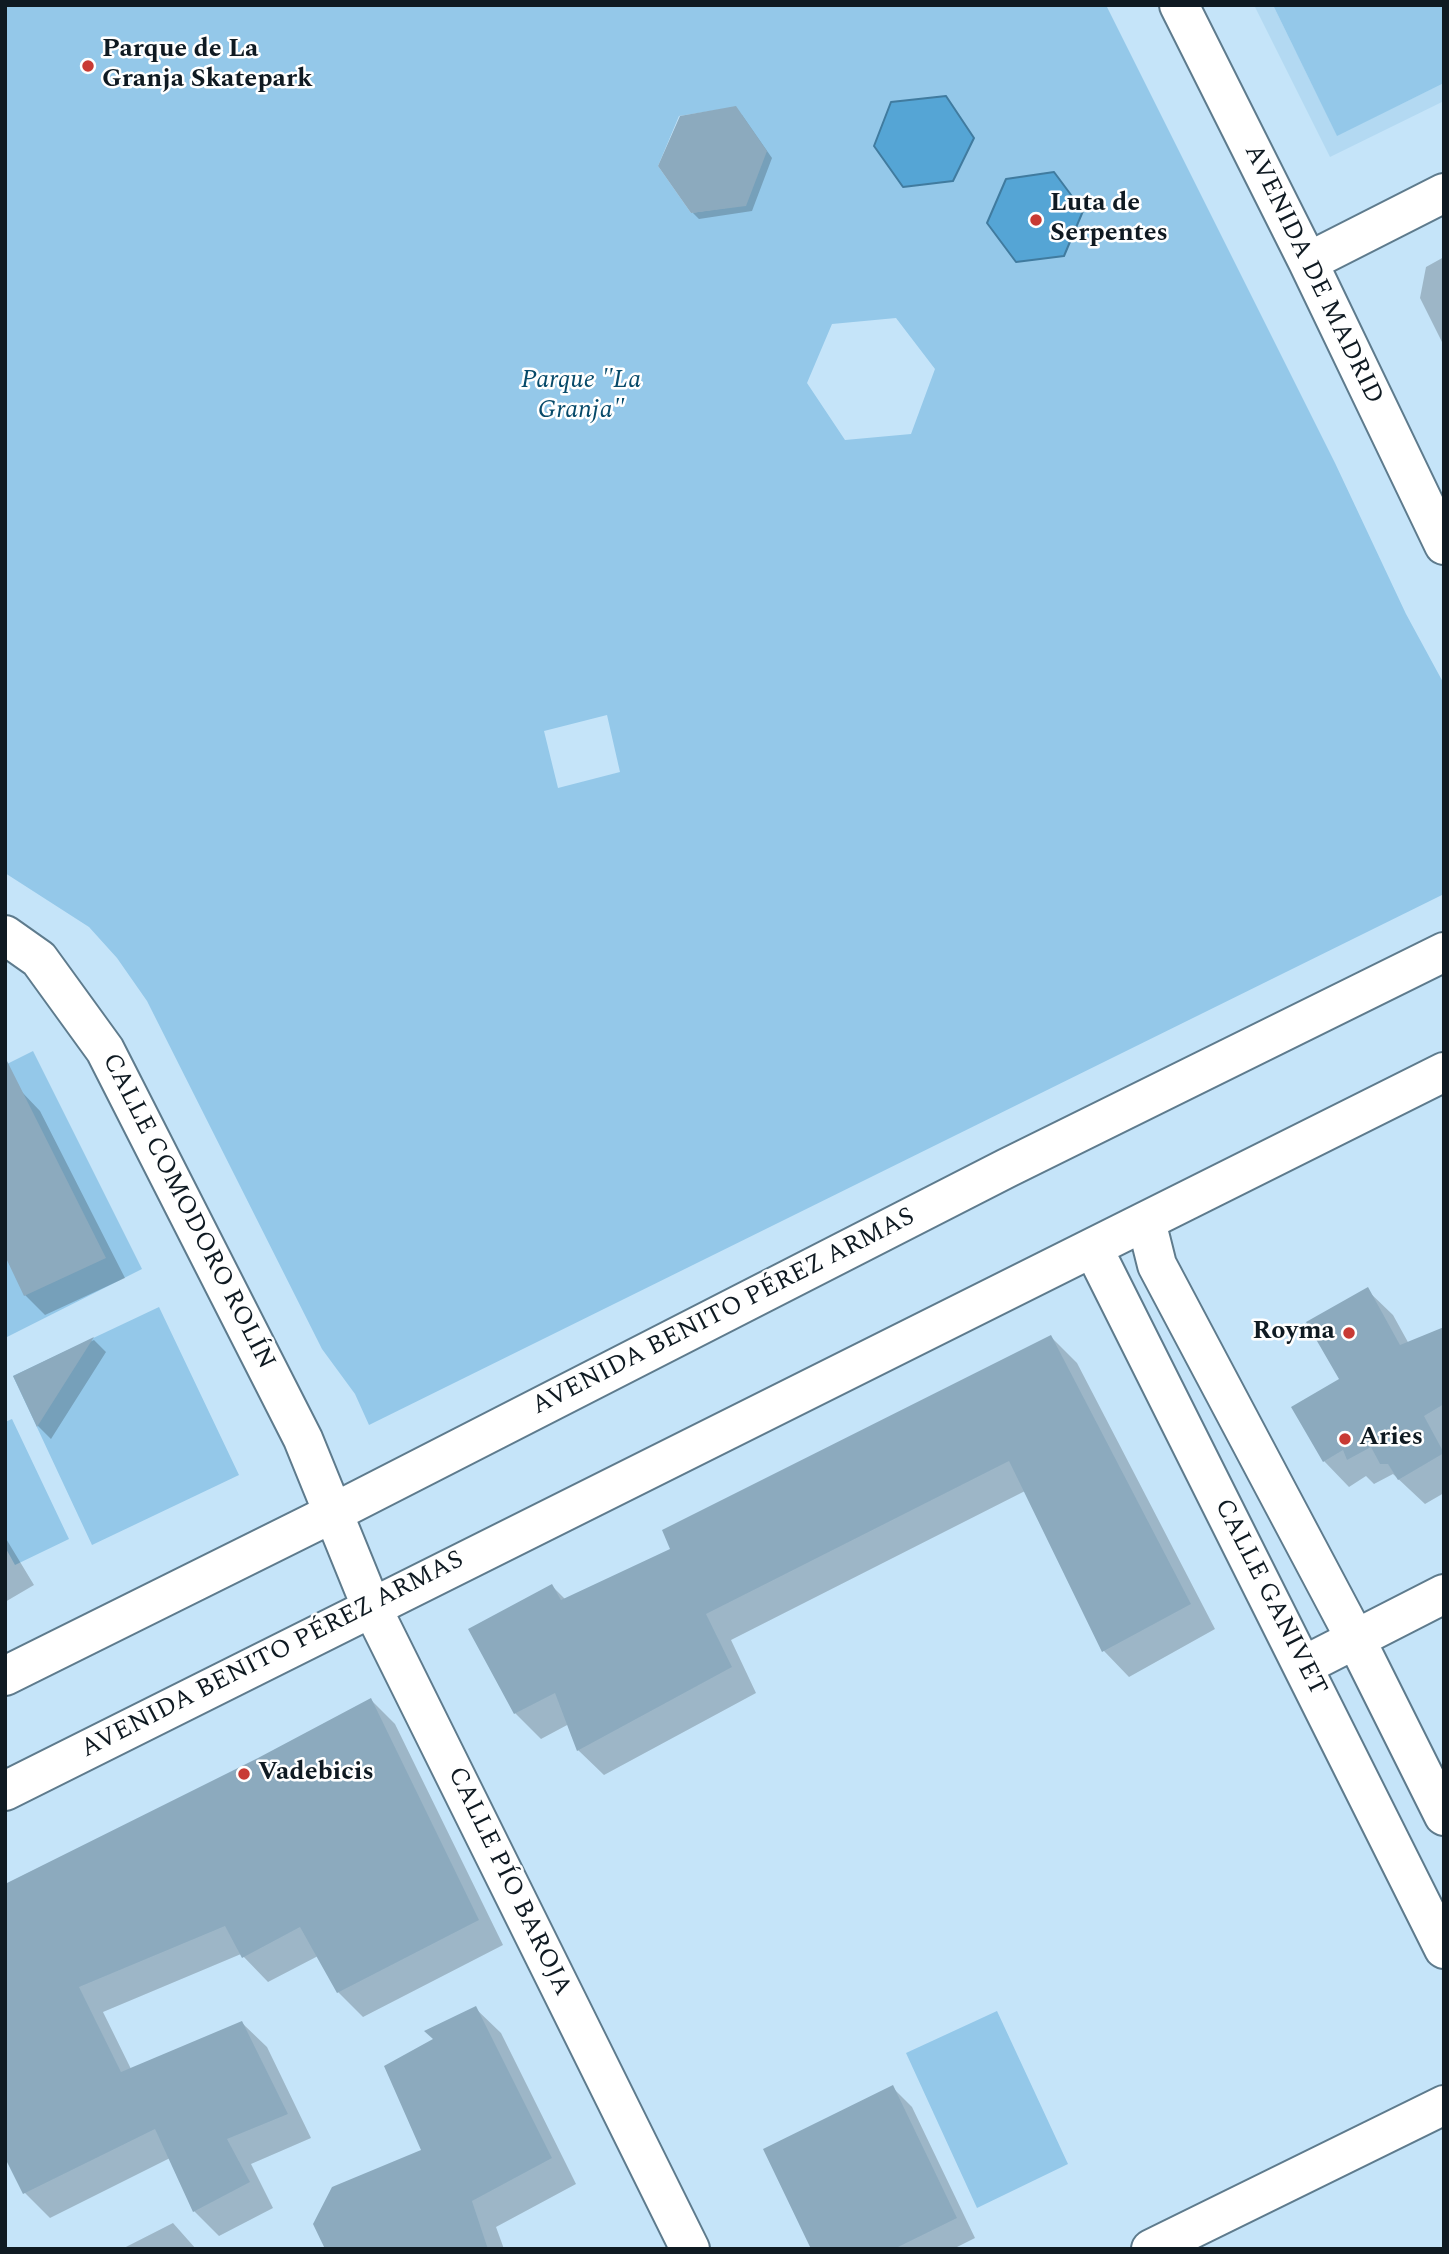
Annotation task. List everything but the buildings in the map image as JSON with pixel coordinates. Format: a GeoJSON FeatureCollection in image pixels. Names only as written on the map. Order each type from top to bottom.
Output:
{"type":"FeatureCollection","features":[{"type":"Feature","properties":{"kind":"street","name":"AVENIDA DE MADRID"},"geometry":{"type":"LineString","coordinates":[[1179,5],[1308,262],[1444,545]]}},
{"type":"Feature","properties":{"kind":"street"},"geometry":{"type":"LineString","coordinates":[[1308,262],[1444,193]]}},
{"type":"Feature","properties":{"kind":"street","name":"CALLE COMODORO ROLÍN"},"geometry":{"type":"LineString","coordinates":[[5,935],[39,959],[105,1050],[303,1438],[334,1513]]}},
{"type":"Feature","properties":{"kind":"street","name":"AVENIDA BENITO PÉREZ ARMAS"},"geometry":{"type":"LineString","coordinates":[[5,1676],[334,1513],[1007,1168],[1444,952]]}},
{"type":"Feature","properties":{"kind":"street","name":"AVENIDA BENITO PÉREZ ARMAS"},"geometry":{"type":"LineString","coordinates":[[5,1791],[1444,1072]]}},
{"type":"Feature","properties":{"kind":"street"},"geometry":{"type":"LineString","coordinates":[[1146,1221],[1157,1265],[1356,1640],[1444,1816]]}},
{"type":"Feature","properties":{"kind":"street","name":"CALLE GANIVET"},"geometry":{"type":"LineString","coordinates":[[1093,1248],[1444,1949]]}},
{"type":"Feature","properties":{"kind":"street","name":"CALLE PÍO BAROJA"},"geometry":{"type":"LineString","coordinates":[[334,1513],[372,1606],[690,2249]]}},
{"type":"Feature","properties":{"kind":"street"},"geometry":{"type":"LineString","coordinates":[[1303,1666],[1444,1594]]}},
{"type":"Feature","properties":{"kind":"street"},"geometry":{"type":"LineString","coordinates":[[1151,2249],[1444,2105]]}},
{"type":"Feature","properties":{"kind":"shaded area"},"geometry":{"type":"Polygon","coordinates":[[[1254,5],[1273,5],[1337,135],[1444,83],[1444,101],[1330,157],[1254,5]]]}},
{"type":"Feature","properties":{"kind":"shaded area"},"geometry":{"type":"Polygon","coordinates":[[[946,96],[974,138],[953,181],[903,187],[874,146],[891,102],[946,96]]]}},
{"type":"Feature","properties":{"kind":"shaded area"},"geometry":{"type":"Polygon","coordinates":[[[1054,172],[1083,211],[1064,256],[1016,262],[987,223],[1006,179],[1054,172]]]}},
{"type":"Feature","properties":{"kind":"green space","name":"Parque \"La Granja\""},"geometry":{"type":"Polygon","coordinates":[[[5,5],[1106,5],[1335,463],[1406,614],[1444,684],[1444,894],[369,1425],[355,1394],[322,1349],[147,1001],[117,958],[89,927],[5,873],[5,5]],[[946,96],[891,102],[974,138],[946,96]],[[736,107],[679,116],[658,166],[691,213],[746,205],[736,107]],[[896,318],[832,324],[807,383],[845,440],[911,434],[935,369],[896,318]],[[607,715],[544,731],[558,788],[620,772],[607,715]]]}},
{"type":"Feature","properties":{"kind":"green space"},"geometry":{"type":"Polygon","coordinates":[[[1273,5],[1444,5],[1444,83],[1337,136],[1273,5]]]}},
{"type":"Feature","properties":{"kind":"green space"},"geometry":{"type":"Polygon","coordinates":[[[33,1051],[142,1269],[5,1338],[5,1065],[33,1051]]]}},
{"type":"Feature","properties":{"kind":"green space"},"geometry":{"type":"Polygon","coordinates":[[[159,1307],[239,1475],[92,1545],[13,1376],[159,1307]]]}},
{"type":"Feature","properties":{"kind":"green space"},"geometry":{"type":"Polygon","coordinates":[[[12,1419],[69,1539],[15,1565],[5,1547],[5,1422],[12,1419]]]}},
{"type":"Feature","properties":{"kind":"green space"},"geometry":{"type":"Polygon","coordinates":[[[997,2011],[1068,2164],[977,2208],[906,2053],[997,2011]]]}},
{"type":"Feature","properties":{"kind":"place","name":"Parque de La Granja Skatepark"},"geometry":{"type":"Point","coordinates":[88,66]}},
{"type":"Feature","properties":{"kind":"place","name":"Luta de Serpentes"},"geometry":{"type":"Point","coordinates":[1036,220]}},
{"type":"Feature","properties":{"kind":"place","name":"Royma"},"geometry":{"type":"Point","coordinates":[1349,1333]}},
{"type":"Feature","properties":{"kind":"place","name":"Aries"},"geometry":{"type":"Point","coordinates":[1345,1439]}},
{"type":"Feature","properties":{"kind":"place","name":"Vadebicis"},"geometry":{"type":"Point","coordinates":[244,1774]}}]}
